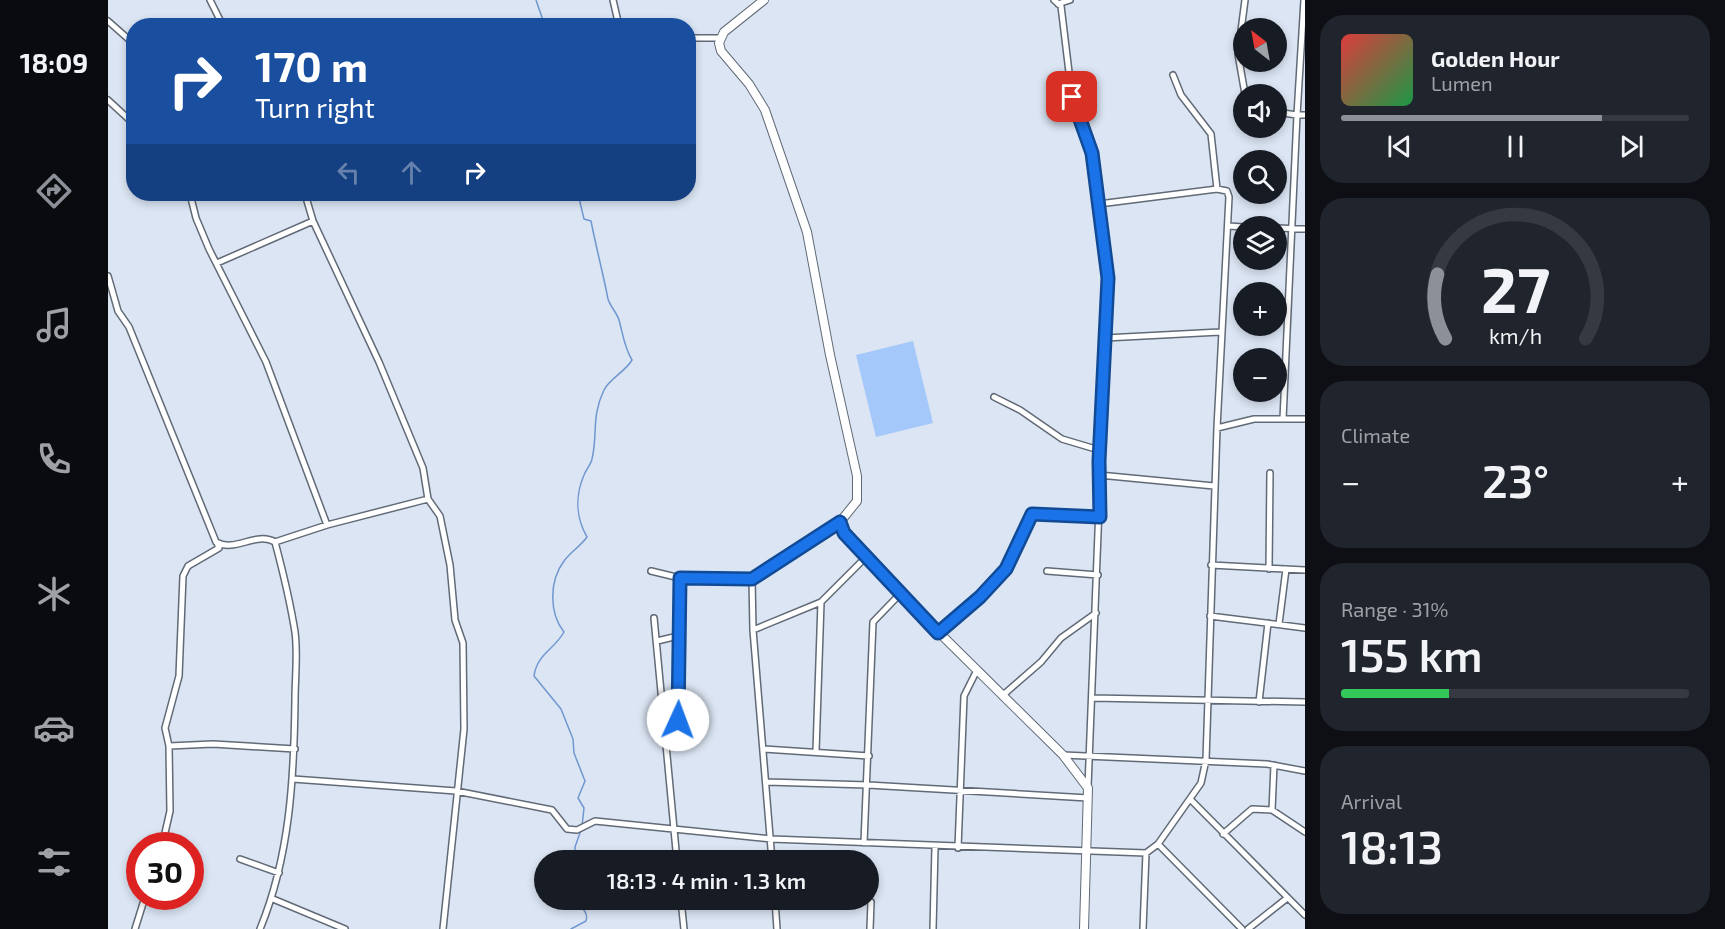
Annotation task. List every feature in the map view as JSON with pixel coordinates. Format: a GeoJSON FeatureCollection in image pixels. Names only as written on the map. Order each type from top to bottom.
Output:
{"type":"FeatureCollection","features":[{"type":"Feature","properties":{"kind":"street"},"geometry":{"type":"LineString","coordinates":[[210,0],[219,18]]}},
{"type":"Feature","properties":{"kind":"street"},"geometry":{"type":"LineString","coordinates":[[613,0],[617,18]]}},
{"type":"Feature","properties":{"kind":"street"},"geometry":{"type":"LineString","coordinates":[[651,571],[680,578],[752,579],[840,522],[857,501],[857,476],[830,355],[807,232],[765,111],[749,84],[720,51],[720,38],[724,32],[764,0]]}},
{"type":"Feature","properties":{"kind":"street"},"geometry":{"type":"LineString","coordinates":[[1056,2],[1070,0]]}},
{"type":"Feature","properties":{"kind":"street"},"geometry":{"type":"LineString","coordinates":[[1243,84],[1238,54],[1245,0]]}},
{"type":"Feature","properties":{"kind":"street"},"geometry":{"type":"LineString","coordinates":[[1283,419],[1304,0]]}},
{"type":"Feature","properties":{"kind":"street"},"geometry":{"type":"LineString","coordinates":[[1056,2],[1061,6],[1072,97],[1092,153],[1108,278],[1099,450],[1100,517],[1084,929]]}},
{"type":"Feature","properties":{"kind":"street"},"geometry":{"type":"LineString","coordinates":[[108,21],[126,37]]}},
{"type":"Feature","properties":{"kind":"street"},"geometry":{"type":"LineString","coordinates":[[696,38],[720,38]]}},
{"type":"Feature","properties":{"kind":"street"},"geometry":{"type":"LineString","coordinates":[[1173,75],[1181,95],[1211,134],[1217,189]]}},
{"type":"Feature","properties":{"kind":"street"},"geometry":{"type":"LineString","coordinates":[[108,99],[126,116]]}},
{"type":"Feature","properties":{"kind":"street"},"geometry":{"type":"LineString","coordinates":[[1287,114],[1305,115]]}},
{"type":"Feature","properties":{"kind":"street"},"geometry":{"type":"LineString","coordinates":[[293,779],[456,791],[552,810],[567,828],[577,830],[595,821],[771,839],[958,848],[1146,853],[1158,844],[1201,783],[1206,760],[1210,565],[1220,332],[1229,197],[1227,191],[1217,189],[1099,204]]}},
{"type":"Feature","properties":{"kind":"street"},"geometry":{"type":"LineString","coordinates":[[192,201],[196,218],[266,362],[327,525]]}},
{"type":"Feature","properties":{"kind":"street"},"geometry":{"type":"LineString","coordinates":[[307,201],[314,221],[379,362],[423,468],[428,499],[440,516],[450,565],[455,620],[463,643],[464,729],[442,929]]}},
{"type":"Feature","properties":{"kind":"street"},"geometry":{"type":"LineString","coordinates":[[217,263],[314,221]]}},
{"type":"Feature","properties":{"kind":"street"},"geometry":{"type":"LineString","coordinates":[[1228,226],[1233,226]]}},
{"type":"Feature","properties":{"kind":"street"},"geometry":{"type":"LineString","coordinates":[[1287,229],[1305,230]]}},
{"type":"Feature","properties":{"kind":"street"},"geometry":{"type":"LineString","coordinates":[[108,276],[118,311],[129,327],[219,548],[188,566],[183,576],[179,676],[165,728],[169,746],[170,811],[165,832]]}},
{"type":"Feature","properties":{"kind":"street"},"geometry":{"type":"LineString","coordinates":[[1105,338],[1220,332]]}},
{"type":"Feature","properties":{"kind":"street"},"geometry":{"type":"LineString","coordinates":[[994,397],[1020,410],[1062,439],[1099,450]]}},
{"type":"Feature","properties":{"kind":"street"},"geometry":{"type":"LineString","coordinates":[[1216,428],[1254,419],[1305,419]]}},
{"type":"Feature","properties":{"kind":"street"},"geometry":{"type":"LineString","coordinates":[[1269,569],[1270,473]]}},
{"type":"Feature","properties":{"kind":"street"},"geometry":{"type":"LineString","coordinates":[[1099,475],[1214,486]]}},
{"type":"Feature","properties":{"kind":"street"},"geometry":{"type":"LineString","coordinates":[[216,542],[229,545],[259,537],[275,542],[327,525],[428,499]]}},
{"type":"Feature","properties":{"kind":"street"},"geometry":{"type":"LineString","coordinates":[[938,633],[980,597],[1006,569],[1032,514],[1100,517]]}},
{"type":"Feature","properties":{"kind":"street"},"geometry":{"type":"LineString","coordinates":[[840,522],[844,533],[900,594],[976,672],[1063,755],[1088,788]]}},
{"type":"Feature","properties":{"kind":"street"},"geometry":{"type":"LineString","coordinates":[[260,929],[273,899],[279,873],[293,779],[295,749],[295,634],[275,542]]}},
{"type":"Feature","properties":{"kind":"street"},"geometry":{"type":"LineString","coordinates":[[753,630],[821,602],[866,557]]}},
{"type":"Feature","properties":{"kind":"street"},"geometry":{"type":"LineString","coordinates":[[1210,565],[1305,570]]}},
{"type":"Feature","properties":{"kind":"street"},"geometry":{"type":"LineString","coordinates":[[1279,624],[1286,569]]}},
{"type":"Feature","properties":{"kind":"street"},"geometry":{"type":"LineString","coordinates":[[1047,571],[1098,575]]}},
{"type":"Feature","properties":{"kind":"street"},"geometry":{"type":"LineString","coordinates":[[678,720],[680,578]]}},
{"type":"Feature","properties":{"kind":"street"},"geometry":{"type":"LineString","coordinates":[[752,579],[753,630],[772,850]]}},
{"type":"Feature","properties":{"kind":"street"},"geometry":{"type":"LineString","coordinates":[[864,843],[873,622],[900,594]]}},
{"type":"Feature","properties":{"kind":"street"},"geometry":{"type":"LineString","coordinates":[[816,751],[821,602]]}},
{"type":"Feature","properties":{"kind":"street"},"geometry":{"type":"LineString","coordinates":[[1002,696],[1041,662],[1061,638],[1096,613]]}},
{"type":"Feature","properties":{"kind":"street"},"geometry":{"type":"LineString","coordinates":[[1210,616],[1305,628]]}},
{"type":"Feature","properties":{"kind":"street"},"geometry":{"type":"LineString","coordinates":[[654,618],[676,850]]}},
{"type":"Feature","properties":{"kind":"street"},"geometry":{"type":"LineString","coordinates":[[1258,702],[1268,623]]}},
{"type":"Feature","properties":{"kind":"street"},"geometry":{"type":"LineString","coordinates":[[657,641],[678,636]]}},
{"type":"Feature","properties":{"kind":"street"},"geometry":{"type":"LineString","coordinates":[[958,848],[964,696],[976,672]]}},
{"type":"Feature","properties":{"kind":"street"},"geometry":{"type":"LineString","coordinates":[[1093,698],[1305,702]]}},
{"type":"Feature","properties":{"kind":"street"},"geometry":{"type":"LineString","coordinates":[[169,746],[213,744],[295,749]]}},
{"type":"Feature","properties":{"kind":"street"},"geometry":{"type":"LineString","coordinates":[[764,749],[869,756]]}},
{"type":"Feature","properties":{"kind":"street"},"geometry":{"type":"LineString","coordinates":[[1063,755],[1206,760],[1274,765],[1305,771]]}},
{"type":"Feature","properties":{"kind":"street"},"geometry":{"type":"LineString","coordinates":[[1272,810],[1274,765]]}},
{"type":"Feature","properties":{"kind":"street"},"geometry":{"type":"LineString","coordinates":[[766,782],[868,785],[1088,798]]}},
{"type":"Feature","properties":{"kind":"street"},"geometry":{"type":"LineString","coordinates":[[1190,799],[1286,899],[1305,915]]}},
{"type":"Feature","properties":{"kind":"street"},"geometry":{"type":"LineString","coordinates":[[1223,834],[1252,809],[1272,810],[1305,832]]}},
{"type":"Feature","properties":{"kind":"street"},"geometry":{"type":"LineString","coordinates":[[1158,844],[1242,929]]}},
{"type":"Feature","properties":{"kind":"street"},"geometry":{"type":"LineString","coordinates":[[933,929],[934,847]]}},
{"type":"Feature","properties":{"kind":"street"},"geometry":{"type":"LineString","coordinates":[[1143,929],[1146,853]]}},
{"type":"Feature","properties":{"kind":"street"},"geometry":{"type":"LineString","coordinates":[[240,860],[279,873]]}},
{"type":"Feature","properties":{"kind":"street"},"geometry":{"type":"LineString","coordinates":[[273,899],[345,929]]}},
{"type":"Feature","properties":{"kind":"street"},"geometry":{"type":"LineString","coordinates":[[1248,929],[1286,899]]}},
{"type":"Feature","properties":{"kind":"street"},"geometry":{"type":"LineString","coordinates":[[135,929],[142,910]]}},
{"type":"Feature","properties":{"kind":"street"},"geometry":{"type":"LineString","coordinates":[[682,910],[684,929]]}},
{"type":"Feature","properties":{"kind":"street"},"geometry":{"type":"LineString","coordinates":[[776,910],[777,929]]}},
{"type":"Feature","properties":{"kind":"street"},"geometry":{"type":"LineString","coordinates":[[870,929],[871,910]]}},
{"type":"Feature","properties":{"kind":"shaded area"},"geometry":{"type":"Polygon","coordinates":[[[913,341],[933,423],[876,437],[856,355],[913,341]]]}},
{"type":"Feature","properties":{"kind":"waterway"},"geometry":{"type":"LineString","coordinates":[[536,0],[542,18]]}},
{"type":"Feature","properties":{"kind":"waterway"},"geometry":{"type":"LineString","coordinates":[[580,201],[584,219],[591,221],[608,299],[618,317],[625,345],[632,360],[604,390],[597,409],[592,459],[581,483],[578,499],[579,515],[587,537],[566,558],[559,569],[553,587],[553,606],[564,632],[542,657],[534,676],[561,709],[573,739],[574,753],[585,781],[578,798],[584,808],[582,826]]}},
{"type":"Feature","properties":{"kind":"waterway"},"geometry":{"type":"LineString","coordinates":[[575,850],[581,830]]}},
{"type":"Feature","properties":{"kind":"waterway"},"geometry":{"type":"LineString","coordinates":[[571,929],[586,921],[584,910]]}},
{"type":"Feature","properties":{"kind":"route"},"geometry":{"type":"LineString","coordinates":[[678,720],[680,578],[752,579],[840,522],[844,533],[938,633],[980,597],[1006,569],[1032,514],[1100,517],[1099,461],[1108,278],[1092,153],[1072,97]]}}]}
